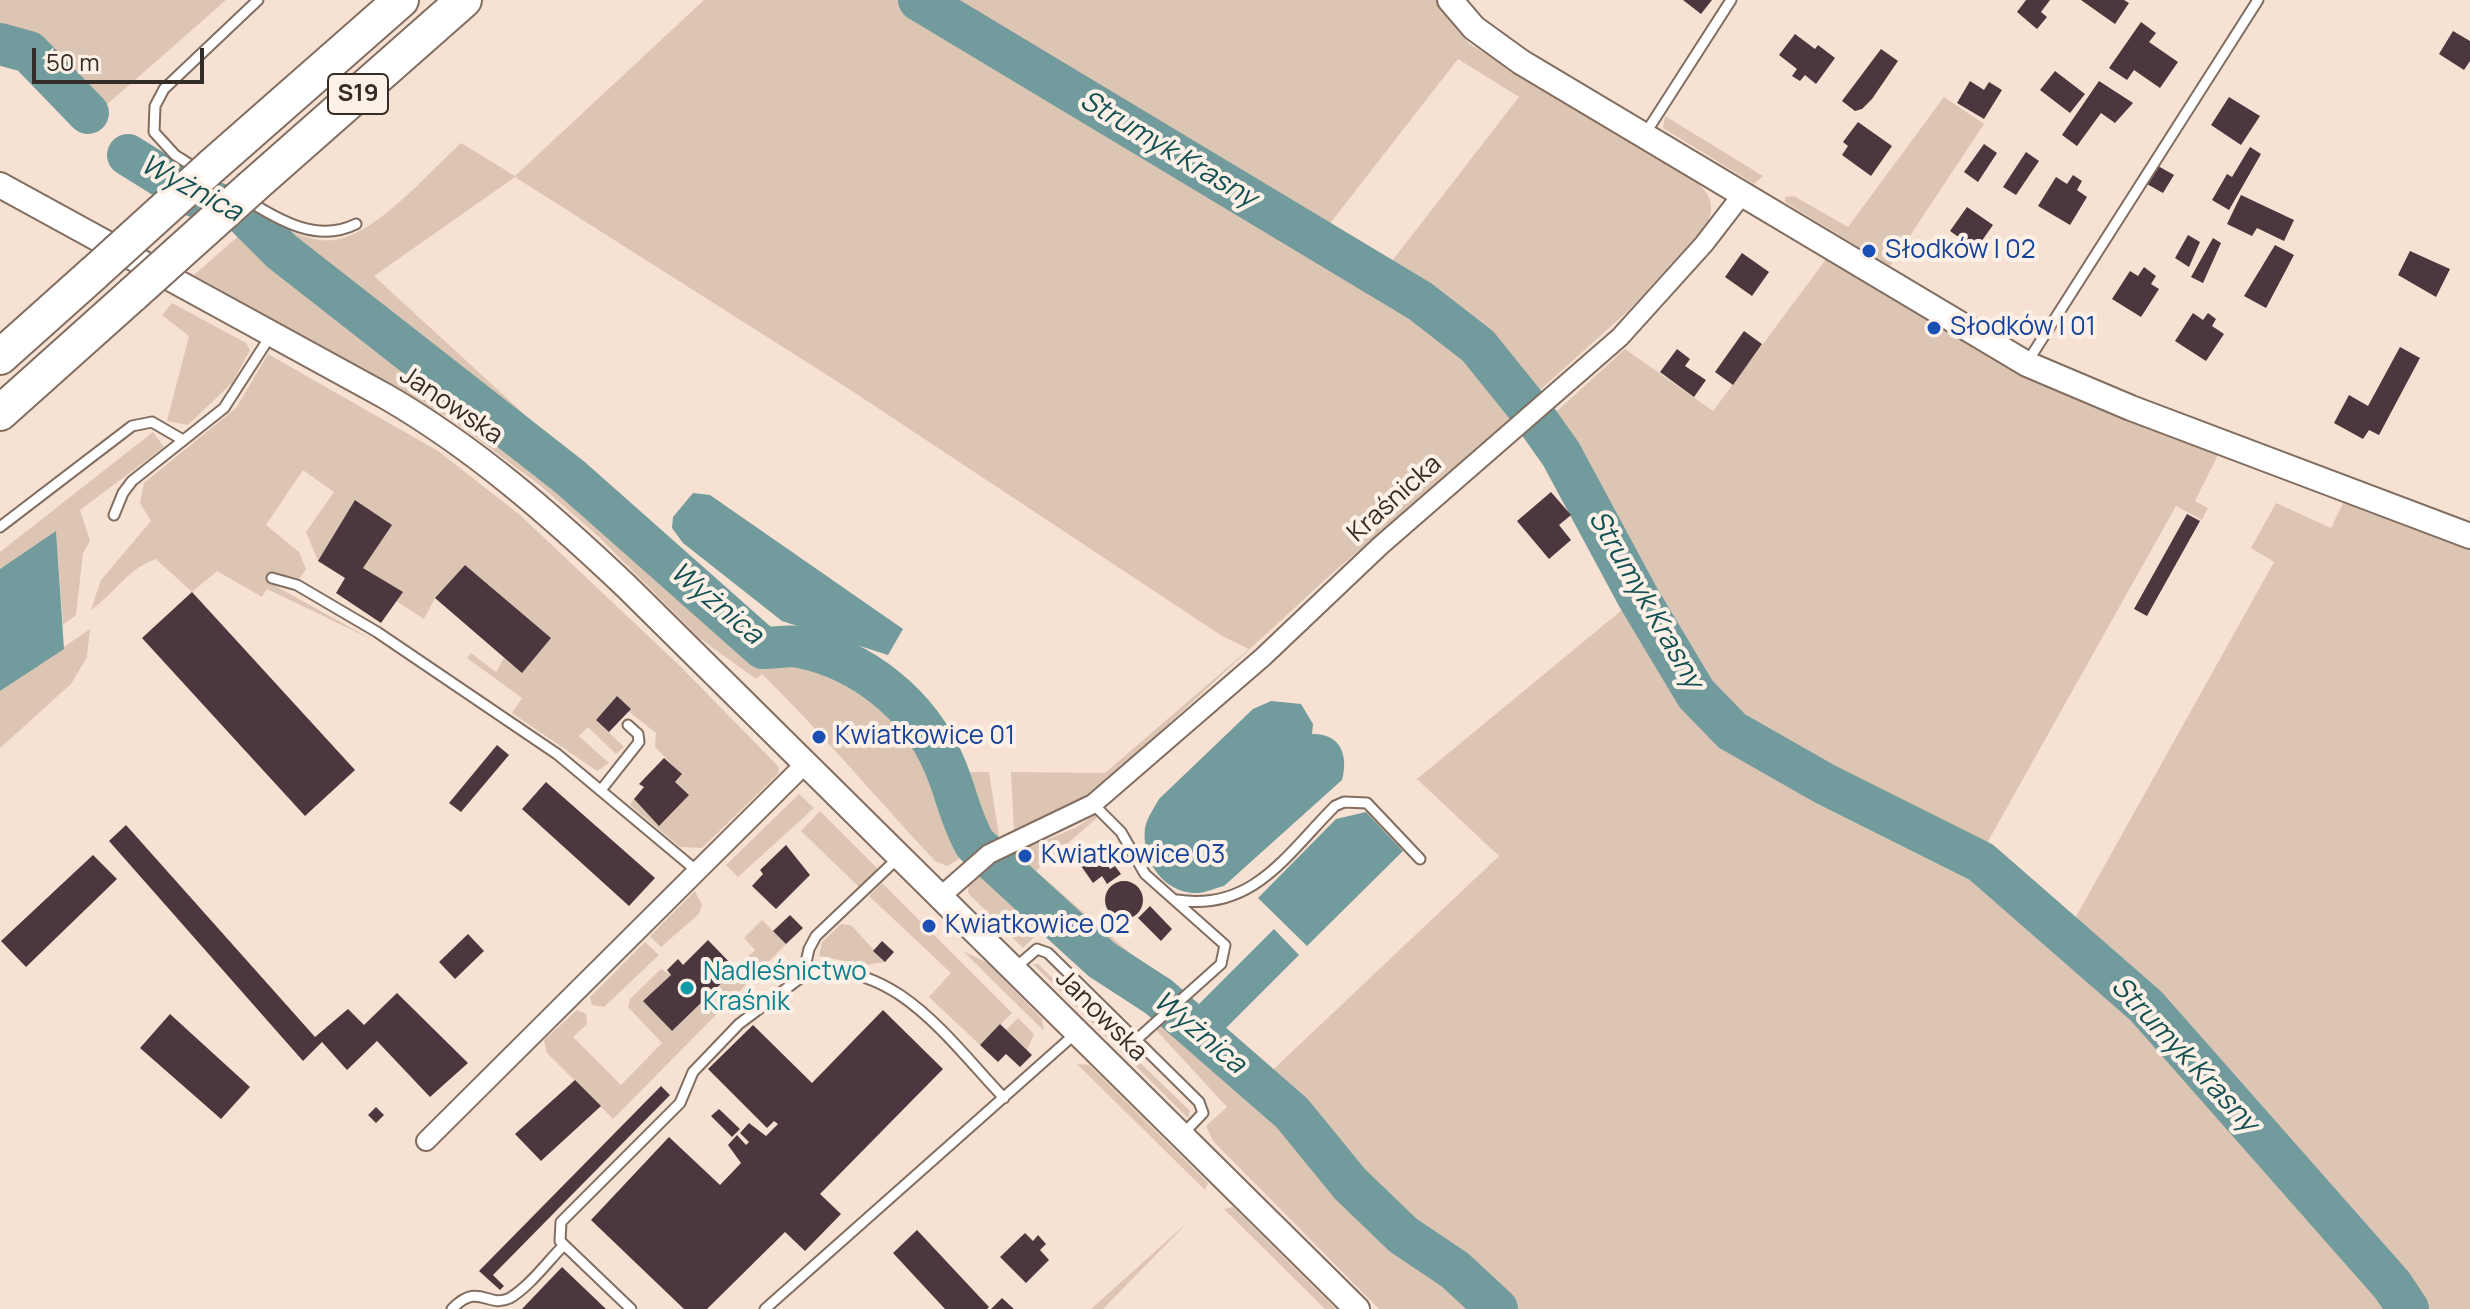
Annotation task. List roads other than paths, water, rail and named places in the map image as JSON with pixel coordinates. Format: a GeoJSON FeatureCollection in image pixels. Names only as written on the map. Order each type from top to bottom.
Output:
{"type":"FeatureCollection","features":[{"type":"Feature","properties":{"kind":"highway","name":"S19"},"geometry":{"type":"LineString","coordinates":[[0,357],[212,172],[401,0]]}},
{"type":"Feature","properties":{"kind":"highway","name":"S19"},"geometry":{"type":"LineString","coordinates":[[0,413],[244,190],[464,0]]}},
{"type":"Feature","properties":{"kind":"street"},"geometry":{"type":"LineString","coordinates":[[1450,0],[1474,28],[1521,62],[2027,364],[2145,414],[2470,536]]}},
{"type":"Feature","properties":{"kind":"street","name":"Janowska"},"geometry":{"type":"LineString","coordinates":[[3,191],[273,332],[428,421],[506,478],[615,575],[1357,1309]]}},
{"type":"Feature","properties":{"kind":"street","name":"Kraśnicka"},"geometry":{"type":"LineString","coordinates":[[940,897],[975,865],[1006,844],[1093,804],[1263,657],[1380,546],[1620,337],[1704,244],[1741,196]]}},
{"type":"Feature","properties":{"kind":"street"},"geometry":{"type":"LineString","coordinates":[[426,1141],[806,763]]}},
{"type":"Feature","properties":{"kind":"lane"},"geometry":{"type":"LineString","coordinates":[[212,172],[162,143],[154,132],[155,106],[164,89],[258,0]]}},
{"type":"Feature","properties":{"kind":"lane"},"geometry":{"type":"LineString","coordinates":[[1643,136],[1731,0]]}},
{"type":"Feature","properties":{"kind":"lane"},"geometry":{"type":"LineString","coordinates":[[2027,364],[2258,0]]}},
{"type":"Feature","properties":{"kind":"lane"},"geometry":{"type":"LineString","coordinates":[[244,190],[273,216],[307,229],[343,231],[356,224]]}},
{"type":"Feature","properties":{"kind":"lane"},"geometry":{"type":"LineString","coordinates":[[114,515],[132,481],[224,408],[273,332]]}},
{"type":"Feature","properties":{"kind":"lane"},"geometry":{"type":"LineString","coordinates":[[0,527],[132,426],[152,422],[183,440]]}},
{"type":"Feature","properties":{"kind":"lane"},"geometry":{"type":"LineString","coordinates":[[272,578],[297,585],[377,632],[557,754],[697,871]]}},
{"type":"Feature","properties":{"kind":"lane"},"geometry":{"type":"LineString","coordinates":[[601,790],[639,742],[638,734],[628,725]]}},
{"type":"Feature","properties":{"kind":"lane"},"geometry":{"type":"LineString","coordinates":[[1174,900],[1208,903],[1245,893],[1335,806],[1344,802],[1367,803],[1420,859]]}},
{"type":"Feature","properties":{"kind":"lane"},"geometry":{"type":"LineString","coordinates":[[1093,804],[1121,832],[1145,874],[1225,945],[1221,964],[1136,1040]]}},
{"type":"Feature","properties":{"kind":"lane"},"geometry":{"type":"LineString","coordinates":[[803,976],[809,949],[816,936],[900,856]]}},
{"type":"Feature","properties":{"kind":"lane"},"geometry":{"type":"LineString","coordinates":[[1013,969],[1031,951],[1042,950],[1136,1040],[1202,1105],[1203,1113],[1182,1135]]}},
{"type":"Feature","properties":{"kind":"lane"},"geometry":{"type":"LineString","coordinates":[[631,1309],[560,1241],[561,1222],[680,1103],[693,1072],[746,1017],[803,976],[830,971],[884,983],[915,1007],[1004,1098]]}},
{"type":"Feature","properties":{"kind":"lane"},"geometry":{"type":"LineString","coordinates":[[765,1309],[1077,1032]]}},
{"type":"Feature","properties":{"kind":"lane"},"geometry":{"type":"LineString","coordinates":[[452,1309],[464,1297],[473,1295],[497,1301],[511,1298],[564,1245]]}},
{"type":"Feature","properties":{"kind":"water"},"geometry":{"type":"Polygon","coordinates":[[[693,493],[710,495],[903,629],[888,655],[782,621],[683,543],[672,528],[673,517],[693,493]]]}},
{"type":"Feature","properties":{"kind":"water"},"geometry":{"type":"Polygon","coordinates":[[[56,531],[64,649],[0,691],[0,569],[56,531]]]}},
{"type":"Feature","properties":{"kind":"water"},"geometry":{"type":"Polygon","coordinates":[[[1271,701],[1301,704],[1313,724],[1312,734],[1329,737],[1336,742],[1343,754],[1342,780],[1224,886],[1199,893],[1175,888],[1165,882],[1151,863],[1145,840],[1149,817],[1159,799],[1253,709],[1271,701]]]}},
{"type":"Feature","properties":{"kind":"water"},"geometry":{"type":"Polygon","coordinates":[[[1366,812],[1403,851],[1307,946],[1258,898],[1336,819],[1366,812]]]}},
{"type":"Feature","properties":{"kind":"water"},"geometry":{"type":"Polygon","coordinates":[[[1274,929],[1299,955],[1225,1029],[1199,1004],[1274,929]]]}},
{"type":"Feature","properties":{"kind":"waterway","name":"Strumyk Krasny"},"geometry":{"type":"LineString","coordinates":[[919,0],[1420,301],[1478,346],[1561,454],[1638,597],[1696,694],[1732,731],[1825,784],[1981,862],[2146,1006],[2392,1285],[2408,1309]]}},
{"type":"Feature","properties":{"kind":"waterway","name":"Wyżnica"},"geometry":{"type":"LineString","coordinates":[[0,44],[29,52],[88,113]]}},
{"type":"Feature","properties":{"kind":"waterway","name":"Wyżnica"},"geometry":{"type":"LineString","coordinates":[[128,155],[194,196],[241,211],[281,251],[570,477],[763,648],[796,646],[823,653],[846,662],[886,688],[904,704],[933,743],[975,844],[1102,960],[1159,997],[1292,1113],[1350,1184],[1403,1235],[1455,1270],[1497,1309]]}},
{"type":"Feature","properties":{"kind":"place","name":"Słodków I 02"},"geometry":{"type":"Point","coordinates":[1869,251]}},
{"type":"Feature","properties":{"kind":"place","name":"Słodków I 01"},"geometry":{"type":"Point","coordinates":[1934,328]}},
{"type":"Feature","properties":{"kind":"place","name":"Kwiatkowice 01"},"geometry":{"type":"Point","coordinates":[819,737]}},
{"type":"Feature","properties":{"kind":"place","name":"Kwiatkowice 03"},"geometry":{"type":"Point","coordinates":[1025,856]}},
{"type":"Feature","properties":{"kind":"place","name":"Kwiatkowice 02"},"geometry":{"type":"Point","coordinates":[929,926]}},
{"type":"Feature","properties":{"kind":"place","name":"Nadleśnictwo Kraśnik"},"geometry":{"type":"Point","coordinates":[687,988]}}]}
